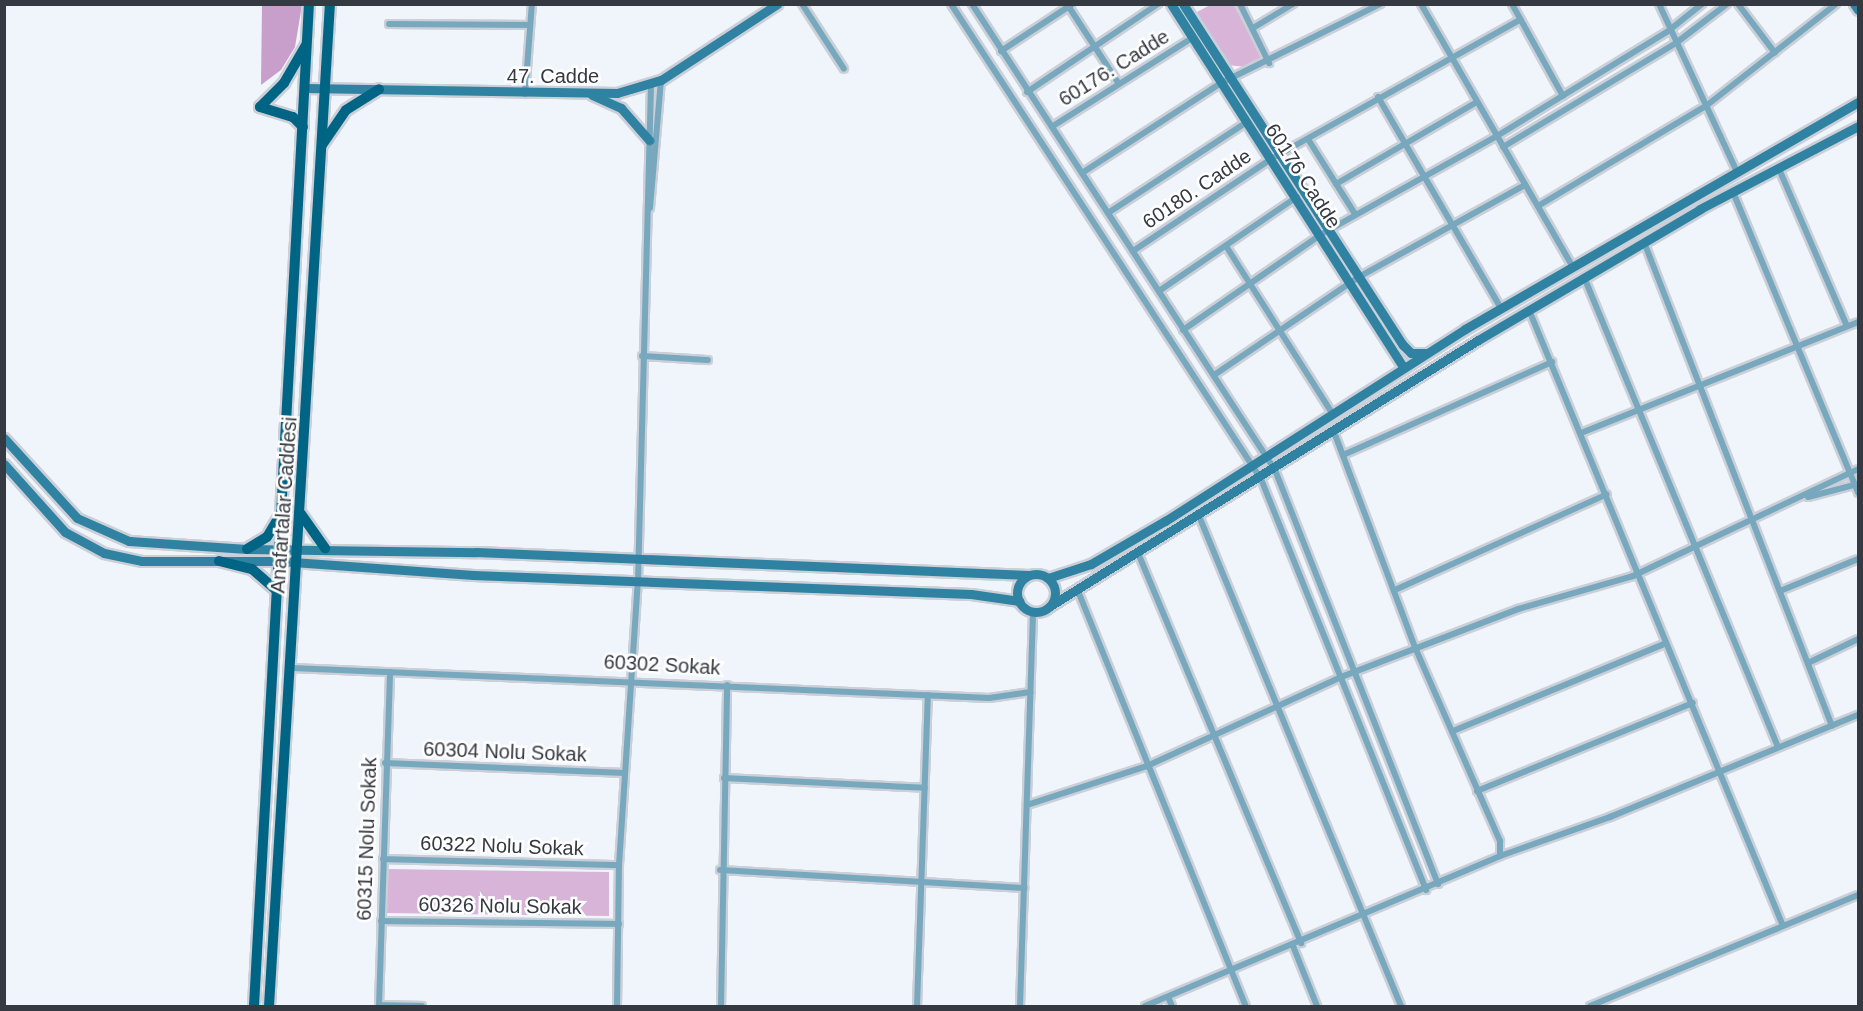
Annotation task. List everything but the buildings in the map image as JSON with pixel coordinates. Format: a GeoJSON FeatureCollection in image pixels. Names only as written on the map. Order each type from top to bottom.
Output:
{"type":"FeatureCollection","features":[{"type":"Feature","properties":{"kind":"main road","name":"Anafartalar Caddesi"},"geometry":{"type":"LineString","coordinates":[[254,1006],[309,4]]}},
{"type":"Feature","properties":{"kind":"main road","name":"Anafartalar Caddesi"},"geometry":{"type":"LineString","coordinates":[[269,1006],[292,668],[330,4]]}},
{"type":"Feature","properties":{"kind":"main road","name":"47. Cadde"},"geometry":{"type":"LineString","coordinates":[[305,88],[525,95],[590,94],[651,85],[777,4]]}},
{"type":"Feature","properties":{"kind":"main road","name":"60176 Cadde"},"geometry":{"type":"LineString","coordinates":[[1171,4],[1247,122],[1276,157],[1320,235],[1404,368]]}},
{"type":"Feature","properties":{"kind":"main road"},"geometry":{"type":"LineString","coordinates":[[1854,4],[1858,10]]}},
{"type":"Feature","properties":{"kind":"main road"},"geometry":{"type":"LineString","coordinates":[[1188,6],[1276,157],[1330,232],[1403,345],[1411,353],[1428,353]]}},
{"type":"Feature","properties":{"kind":"main road"},"geometry":{"type":"LineString","coordinates":[[303,127],[293,117],[260,107],[284,83],[306,45]]}},
{"type":"Feature","properties":{"kind":"main road"},"geometry":{"type":"LineString","coordinates":[[322,146],[346,110],[379,89]]}},
{"type":"Feature","properties":{"kind":"main road"},"geometry":{"type":"LineString","coordinates":[[590,94],[621,108],[649,140]]}},
{"type":"Feature","properties":{"kind":"main road"},"geometry":{"type":"LineString","coordinates":[[4,464],[65,532],[104,553],[142,561],[219,561],[279,555],[299,549],[325,548],[1029,575],[1048,578],[1091,564],[1501,308],[1858,102]]}},
{"type":"Feature","properties":{"kind":"main road"},"geometry":{"type":"LineString","coordinates":[[4,438],[49,492],[94,530],[129,541],[247,549],[279,555],[298,562],[638,582],[971,594],[1019,601],[1033,612],[1078,591],[1261,479],[1529,309],[1733,192],[1858,126]]}},
{"type":"Feature","properties":{"kind":"main road"},"geometry":{"type":"LineString","coordinates":[[247,549],[267,537],[282,509]]}},
{"type":"Feature","properties":{"kind":"main road"},"geometry":{"type":"LineString","coordinates":[[301,513],[325,548]]}},
{"type":"Feature","properties":{"kind":"main road"},"geometry":{"type":"LineString","coordinates":[[219,561],[252,569],[277,591]]}},
{"type":"Feature","properties":{"kind":"main road"},"geometry":{"type":"LineString","coordinates":[[1019,601],[1019,584],[1029,575]]}},
{"type":"Feature","properties":{"kind":"main road"},"geometry":{"type":"LineString","coordinates":[[1048,578],[1054,589],[1050,606]]}},
{"type":"Feature","properties":{"kind":"street"},"geometry":{"type":"LineString","coordinates":[[525,95],[532,4]]}},
{"type":"Feature","properties":{"kind":"street"},"geometry":{"type":"LineString","coordinates":[[802,4],[844,69]]}},
{"type":"Feature","properties":{"kind":"street"},"geometry":{"type":"LineString","coordinates":[[951,4],[1261,479],[1426,890]]}},
{"type":"Feature","properties":{"kind":"street"},"geometry":{"type":"LineString","coordinates":[[1027,92],[1158,4]]}},
{"type":"Feature","properties":{"kind":"street"},"geometry":{"type":"LineString","coordinates":[[1240,4],[1269,63]]}},
{"type":"Feature","properties":{"kind":"street"},"geometry":{"type":"LineString","coordinates":[[1253,28],[1293,4]]}},
{"type":"Feature","properties":{"kind":"street"},"geometry":{"type":"LineString","coordinates":[[1082,172],[1221,83],[1269,63],[1380,4]]}},
{"type":"Feature","properties":{"kind":"street"},"geometry":{"type":"LineString","coordinates":[[1421,4],[1573,267]]}},
{"type":"Feature","properties":{"kind":"street"},"geometry":{"type":"LineString","coordinates":[[1512,4],[1563,96]]}},
{"type":"Feature","properties":{"kind":"street"},"geometry":{"type":"LineString","coordinates":[[1659,4],[1737,172]]}},
{"type":"Feature","properties":{"kind":"street"},"geometry":{"type":"LineString","coordinates":[[1183,330],[1320,235],[1330,232],[1355,214],[1497,136],[1672,28],[1702,4]]}},
{"type":"Feature","properties":{"kind":"street"},"geometry":{"type":"LineString","coordinates":[[1503,147],[1676,43],[1727,4]]}},
{"type":"Feature","properties":{"kind":"street"},"geometry":{"type":"LineString","coordinates":[[1738,4],[1775,53]]}},
{"type":"Feature","properties":{"kind":"street"},"geometry":{"type":"LineString","coordinates":[[1538,206],[1706,106],[1836,4]]}},
{"type":"Feature","properties":{"kind":"street"},"geometry":{"type":"LineString","coordinates":[[974,5],[1027,92],[1053,126],[1275,470],[1438,884]]}},
{"type":"Feature","properties":{"kind":"street"},"geometry":{"type":"LineString","coordinates":[[1001,51],[1069,5],[1119,84]]}},
{"type":"Feature","properties":{"kind":"street"},"geometry":{"type":"LineString","coordinates":[[1177,15],[1188,6]]}},
{"type":"Feature","properties":{"kind":"street","name":"60180. Cadde"},"geometry":{"type":"LineString","coordinates":[[1133,251],[1276,157],[1450,55],[1520,20]]}},
{"type":"Feature","properties":{"kind":"street"},"geometry":{"type":"LineString","coordinates":[[389,24],[530,25]]}},
{"type":"Feature","properties":{"kind":"street","name":"60176. Cadde"},"geometry":{"type":"LineString","coordinates":[[1053,126],[1192,38]]}},
{"type":"Feature","properties":{"kind":"street"},"geometry":{"type":"LineString","coordinates":[[617,1006],[619,865],[638,582],[642,356],[660,80]]}},
{"type":"Feature","properties":{"kind":"street"},"geometry":{"type":"LineString","coordinates":[[650,208],[651,85]]}},
{"type":"Feature","properties":{"kind":"street"},"geometry":{"type":"LineString","coordinates":[[1378,97],[1449,225],[1501,308]]}},
{"type":"Feature","properties":{"kind":"street"},"geometry":{"type":"LineString","coordinates":[[1336,184],[1404,142],[1477,102]]}},
{"type":"Feature","properties":{"kind":"street"},"geometry":{"type":"LineString","coordinates":[[1108,213],[1247,122]]}},
{"type":"Feature","properties":{"kind":"street"},"geometry":{"type":"LineString","coordinates":[[1308,139],[1355,214]]}},
{"type":"Feature","properties":{"kind":"street"},"geometry":{"type":"LineString","coordinates":[[1779,169],[1847,326]]}},
{"type":"Feature","properties":{"kind":"street"},"geometry":{"type":"LineString","coordinates":[[1214,375],[1351,286],[1359,278],[1449,225],[1525,185]]}},
{"type":"Feature","properties":{"kind":"street"},"geometry":{"type":"LineString","coordinates":[[1733,192],[1849,473],[1857,484],[1858,493]]}},
{"type":"Feature","properties":{"kind":"street"},"geometry":{"type":"LineString","coordinates":[[1159,291],[1297,196]]}},
{"type":"Feature","properties":{"kind":"street"},"geometry":{"type":"LineString","coordinates":[[1644,242],[1832,726]]}},
{"type":"Feature","properties":{"kind":"street"},"geometry":{"type":"LineString","coordinates":[[1226,246],[1332,413]]}},
{"type":"Feature","properties":{"kind":"street"},"geometry":{"type":"LineString","coordinates":[[1584,278],[1778,747]]}},
{"type":"Feature","properties":{"kind":"street"},"geometry":{"type":"LineString","coordinates":[[1529,309],[1608,494],[1666,643],[1693,703],[1783,926]]}},
{"type":"Feature","properties":{"kind":"street"},"geometry":{"type":"LineString","coordinates":[[1581,433],[1858,322]]}},
{"type":"Feature","properties":{"kind":"street"},"geometry":{"type":"LineString","coordinates":[[642,356],[708,360]]}},
{"type":"Feature","properties":{"kind":"street"},"geometry":{"type":"LineString","coordinates":[[1343,455],[1552,362]]}},
{"type":"Feature","properties":{"kind":"street"},"geometry":{"type":"LineString","coordinates":[[1334,432],[1397,589],[1416,650],[1500,842],[1500,856]]}},
{"type":"Feature","properties":{"kind":"street"},"geometry":{"type":"LineString","coordinates":[[1808,497],[1824,482],[1858,469]]}},
{"type":"Feature","properties":{"kind":"street"},"geometry":{"type":"LineString","coordinates":[[1027,805],[1147,766],[1277,709],[1341,677],[1518,609],[1640,572],[1753,524],[1808,497],[1857,484]]}},
{"type":"Feature","properties":{"kind":"street"},"geometry":{"type":"LineString","coordinates":[[1397,589],[1608,494]]}},
{"type":"Feature","properties":{"kind":"street"},"geometry":{"type":"LineString","coordinates":[[1199,516],[1401,1006]]}},
{"type":"Feature","properties":{"kind":"street"},"geometry":{"type":"LineString","coordinates":[[1138,553],[1211,739],[1301,943]]}},
{"type":"Feature","properties":{"kind":"street"},"geometry":{"type":"LineString","coordinates":[[1780,591],[1858,559]]}},
{"type":"Feature","properties":{"kind":"street"},"geometry":{"type":"LineString","coordinates":[[1078,591],[1246,1006]]}},
{"type":"Feature","properties":{"kind":"street"},"geometry":{"type":"LineString","coordinates":[[1020,1006],[1033,612]]}},
{"type":"Feature","properties":{"kind":"street"},"geometry":{"type":"LineString","coordinates":[[1808,663],[1858,639]]}},
{"type":"Feature","properties":{"kind":"street"},"geometry":{"type":"LineString","coordinates":[[1453,731],[1666,643]]}},
{"type":"Feature","properties":{"kind":"street","name":"60302 Sokak"},"geometry":{"type":"LineString","coordinates":[[292,668],[632,680],[989,698],[1031,692]]}},
{"type":"Feature","properties":{"kind":"street","name":"60315 Nolu Sokak"},"geometry":{"type":"LineString","coordinates":[[379,1006],[385,763],[390,672]]}},
{"type":"Feature","properties":{"kind":"street"},"geometry":{"type":"LineString","coordinates":[[721,1006],[720,870],[728,685]]}},
{"type":"Feature","properties":{"kind":"street"},"geometry":{"type":"LineString","coordinates":[[917,1006],[928,695]]}},
{"type":"Feature","properties":{"kind":"street"},"geometry":{"type":"LineString","coordinates":[[1477,790],[1693,703]]}},
{"type":"Feature","properties":{"kind":"street"},"geometry":{"type":"LineString","coordinates":[[1145,1006],[1301,943],[1500,856],[1721,771],[1858,715]]}},
{"type":"Feature","properties":{"kind":"street","name":"60304 Nolu Sokak"},"geometry":{"type":"LineString","coordinates":[[385,763],[625,773]]}},
{"type":"Feature","properties":{"kind":"street"},"geometry":{"type":"LineString","coordinates":[[724,778],[925,788]]}},
{"type":"Feature","properties":{"kind":"street","name":"60322 Nolu Sokak"},"geometry":{"type":"LineString","coordinates":[[383,859],[619,865]]}},
{"type":"Feature","properties":{"kind":"street"},"geometry":{"type":"LineString","coordinates":[[720,870],[1024,888]]}},
{"type":"Feature","properties":{"kind":"street"},"geometry":{"type":"LineString","coordinates":[[1590,1006],[1858,895]]}},
{"type":"Feature","properties":{"kind":"street","name":"60326 Nolu Sokak"},"geometry":{"type":"LineString","coordinates":[[381,921],[619,924]]}},
{"type":"Feature","properties":{"kind":"street"},"geometry":{"type":"LineString","coordinates":[[1293,946],[1317,1006]]}},
{"type":"Feature","properties":{"kind":"street"},"geometry":{"type":"LineString","coordinates":[[1167,997],[1172,1006]]}},
{"type":"Feature","properties":{"kind":"street"},"geometry":{"type":"LineString","coordinates":[[379,1006],[422,1006]]}},
{"type":"Feature","properties":{"kind":"shaded area"},"geometry":{"type":"Polygon","coordinates":[[[262,5],[302,5],[295,47],[281,70],[261,85],[262,5]]]}},
{"type":"Feature","properties":{"kind":"shaded area"},"geometry":{"type":"Polygon","coordinates":[[[1210,5],[1234,5],[1262,58],[1246,67],[1228,65],[1197,12],[1210,5]]]}},
{"type":"Feature","properties":{"kind":"shaded area"},"geometry":{"type":"Polygon","coordinates":[[[385,869],[609,872],[609,916],[385,913],[385,869]]]}}]}
